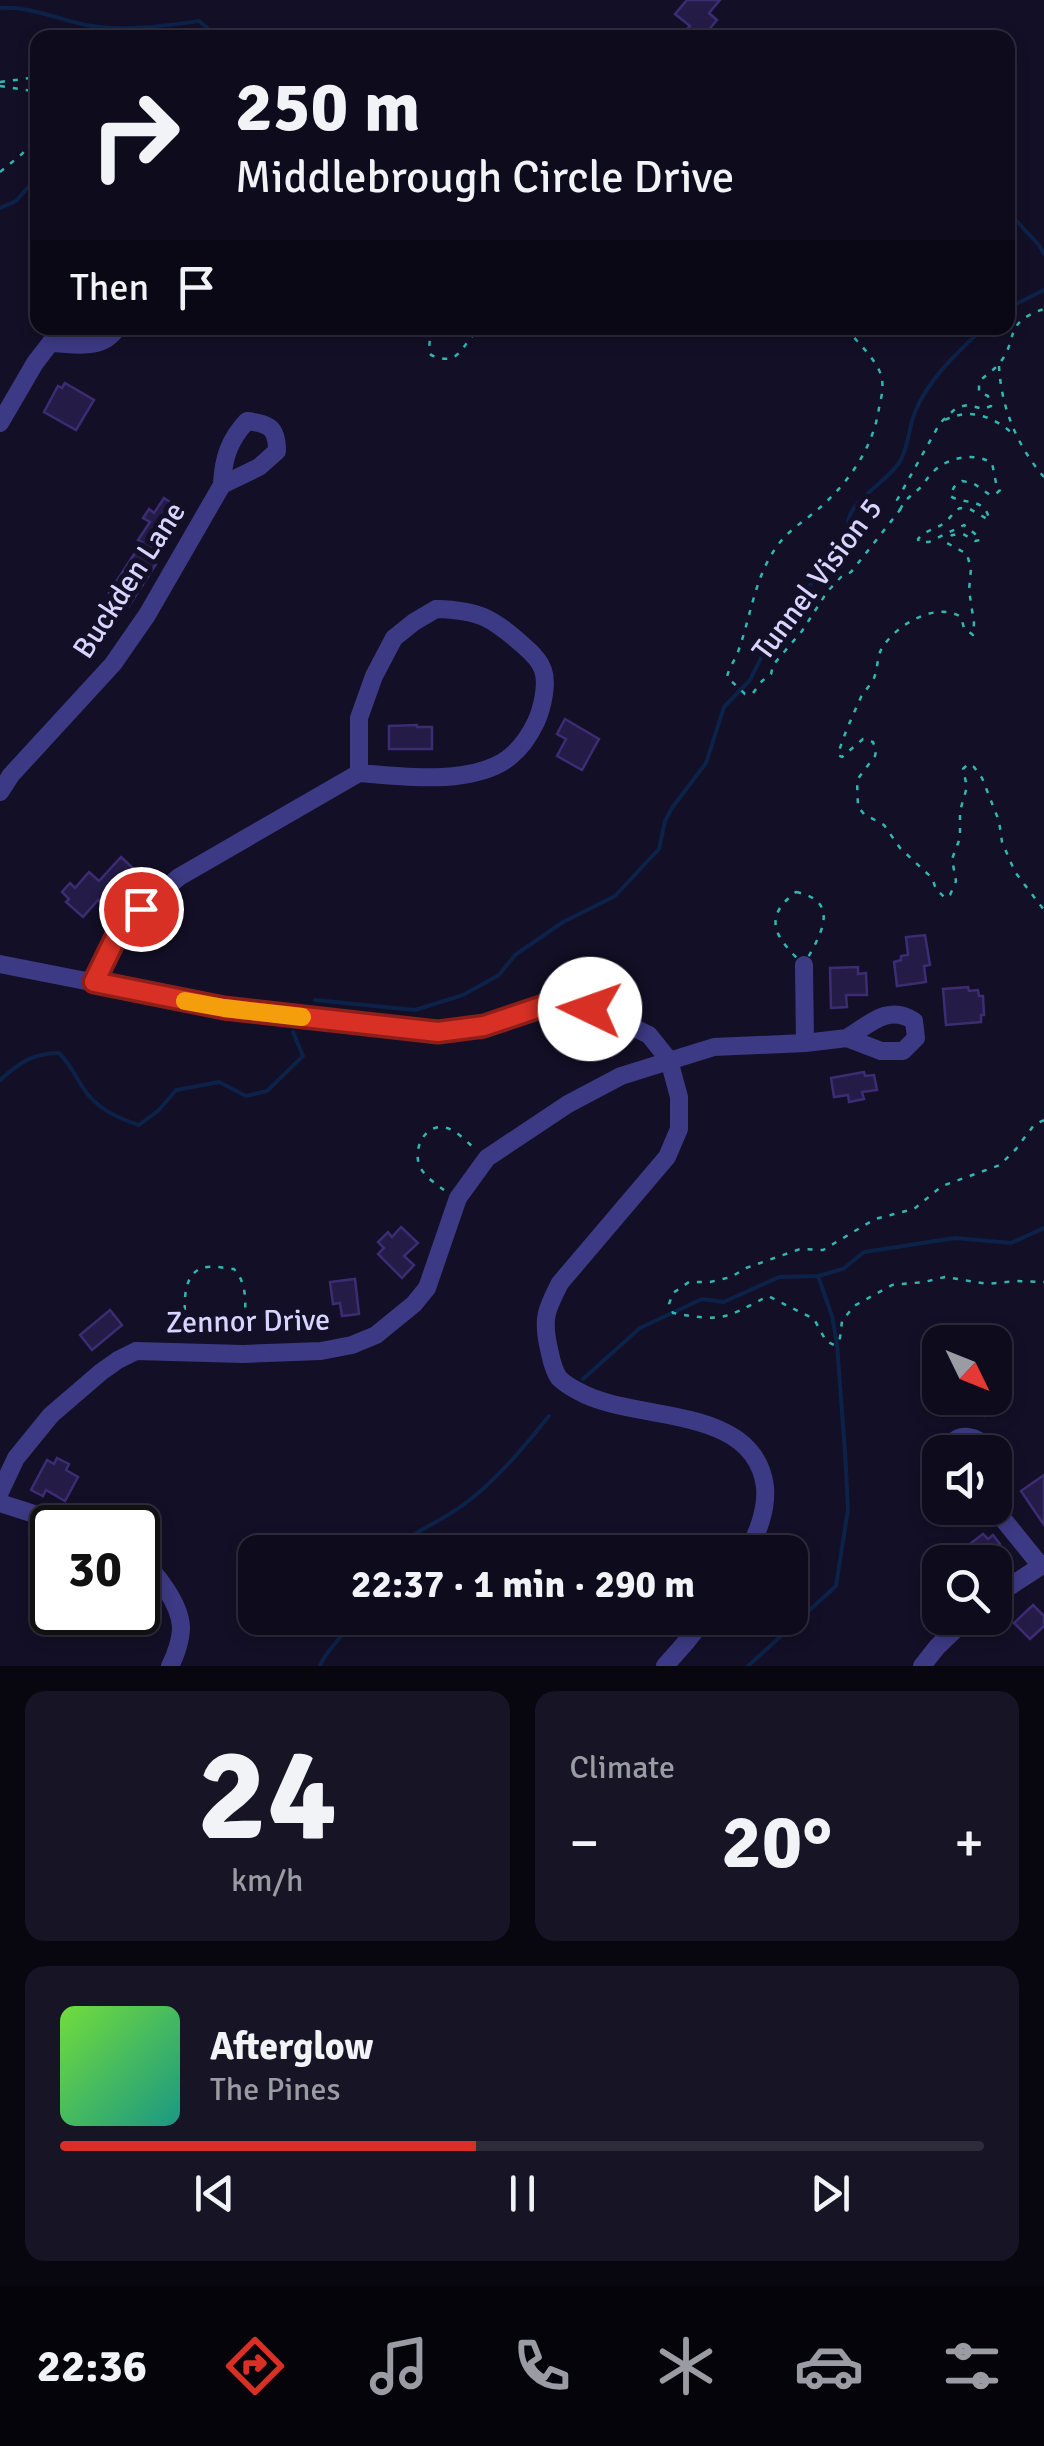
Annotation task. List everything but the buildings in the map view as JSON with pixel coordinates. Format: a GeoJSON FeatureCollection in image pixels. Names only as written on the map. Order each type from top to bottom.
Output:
{"type":"FeatureCollection","features":[{"type":"Feature","properties":{"kind":"street"},"geometry":{"type":"LineString","coordinates":[[0,423],[56,335],[87,345],[103,342],[112,335]]}},
{"type":"Feature","properties":{"kind":"street","name":"Buckden Lane"},"geometry":{"type":"LineString","coordinates":[[0,792],[113,664],[148,615],[222,485]]}},
{"type":"Feature","properties":{"kind":"street"},"geometry":{"type":"LineString","coordinates":[[94,982],[115,939],[141,909],[179,876],[359,773],[428,778],[481,771],[514,754],[540,714],[544,670],[532,653],[491,618],[464,610],[436,609],[394,638],[374,676],[359,718],[359,773]]}},
{"type":"Feature","properties":{"kind":"street"},"geometry":{"type":"LineString","coordinates":[[0,964],[224,1008],[438,1032],[484,1026],[564,999],[649,1035],[669,1060],[678,1097],[680,1129],[667,1158],[560,1282],[544,1327],[560,1379],[576,1390],[594,1400],[624,1408],[717,1427],[744,1445],[763,1470],[766,1499],[756,1535]]}},
{"type":"Feature","properties":{"kind":"street"},"geometry":{"type":"LineString","coordinates":[[804,965],[805,1043]]}},
{"type":"Feature","properties":{"kind":"street","name":"Zennor Drive"},"geometry":{"type":"LineString","coordinates":[[0,1492],[16,1458],[51,1415],[118,1360],[136,1352],[321,1351],[376,1335],[427,1288],[458,1198],[487,1158],[568,1104],[621,1076],[714,1047],[848,1038]]}},
{"type":"Feature","properties":{"kind":"street"},"geometry":{"type":"LineString","coordinates":[[0,1503],[30,1513]]}},
{"type":"Feature","properties":{"kind":"street"},"geometry":{"type":"LineString","coordinates":[[1008,1525],[1042,1565],[1012,1585]]}},
{"type":"Feature","properties":{"kind":"street"},"geometry":{"type":"LineString","coordinates":[[160,1581],[170,1593],[181,1625],[170,1666]]}},
{"type":"Feature","properties":{"kind":"street"},"geometry":{"type":"LineString","coordinates":[[664,1666],[692,1635]]}},
{"type":"Feature","properties":{"kind":"street"},"geometry":{"type":"LineString","coordinates":[[922,1666],[949,1635]]}},
{"type":"Feature","properties":{"kind":"path"},"geometry":{"type":"LineString","coordinates":[[0,84],[30,78]]}},
{"type":"Feature","properties":{"kind":"path"},"geometry":{"type":"LineString","coordinates":[[0,84],[30,90]]}},
{"type":"Feature","properties":{"kind":"path"},"geometry":{"type":"LineString","coordinates":[[0,172],[30,144]]}},
{"type":"Feature","properties":{"kind":"path"},"geometry":{"type":"LineString","coordinates":[[1015,329],[1029,314],[1044,309]]}},
{"type":"Feature","properties":{"kind":"path"},"geometry":{"type":"LineString","coordinates":[[430,335],[431,355],[446,360],[451,360],[474,335]]}},
{"type":"Feature","properties":{"kind":"path","name":"Tunnel Vision 5"},"geometry":{"type":"LineString","coordinates":[[852,335],[870,355],[883,381],[879,411],[868,445],[852,474],[785,536],[761,573],[736,658],[726,672],[745,694],[753,693],[771,674],[827,592],[851,572],[900,510],[897,500],[940,423]]}},
{"type":"Feature","properties":{"kind":"path"},"geometry":{"type":"LineString","coordinates":[[940,423],[963,406],[983,410],[991,406],[988,396],[978,392],[979,382],[999,364],[1012,335]]}},
{"type":"Feature","properties":{"kind":"path"},"geometry":{"type":"LineString","coordinates":[[999,364],[1005,408],[1017,438],[1044,477]]}},
{"type":"Feature","properties":{"kind":"path"},"geometry":{"type":"LineString","coordinates":[[940,423],[950,416],[970,413],[995,420],[1017,438]]}},
{"type":"Feature","properties":{"kind":"path"},"geometry":{"type":"LineString","coordinates":[[900,510],[902,503],[940,466],[971,456],[992,463],[999,492],[990,495],[973,483],[962,482],[950,496],[980,504],[989,520],[960,508],[918,540],[926,543],[964,524],[979,537],[975,541],[958,534],[948,544],[967,554],[972,568],[973,634],[964,628],[961,617],[941,610],[922,614],[895,633],[880,650],[873,680],[861,698],[838,755],[848,754],[863,739],[874,742],[875,756],[857,780],[858,807],[884,825],[945,898],[956,881],[952,859],[960,838],[960,811],[966,796],[963,769],[968,764],[974,767],[999,821],[1002,842],[1015,872],[1044,910]]}},
{"type":"Feature","properties":{"kind":"path"},"geometry":{"type":"LineString","coordinates":[[796,892],[810,895],[822,909],[824,927],[804,965],[782,944],[774,928],[780,904],[796,892]]}},
{"type":"Feature","properties":{"kind":"path"},"geometry":{"type":"LineString","coordinates":[[1044,1120],[1034,1125],[1000,1165],[942,1186],[914,1209],[875,1219],[824,1250],[800,1249],[731,1276],[689,1282],[673,1293],[669,1304],[673,1313],[708,1320],[727,1317],[768,1296],[814,1318],[826,1341],[834,1345],[840,1338],[842,1321],[854,1306],[892,1285],[946,1277],[988,1284],[1044,1282]]}},
{"type":"Feature","properties":{"kind":"path"},"geometry":{"type":"LineString","coordinates":[[458,1198],[421,1169],[417,1154],[424,1136],[433,1128],[444,1127],[487,1158]]}},
{"type":"Feature","properties":{"kind":"path"},"geometry":{"type":"LineString","coordinates":[[186,1352],[186,1288],[192,1275],[204,1266],[234,1269],[243,1278],[243,1354]]}},
{"type":"Feature","properties":{"kind":"waterway"},"geometry":{"type":"LineString","coordinates":[[0,8],[114,28],[199,21],[210,30]]}},
{"type":"Feature","properties":{"kind":"waterway"},"geometry":{"type":"LineString","coordinates":[[0,208],[16,201],[30,185]]}},
{"type":"Feature","properties":{"kind":"waterway"},"geometry":{"type":"LineString","coordinates":[[1015,219],[1044,254]]}},
{"type":"Feature","properties":{"kind":"waterway"},"geometry":{"type":"LineString","coordinates":[[1015,304],[1044,290]]}},
{"type":"Feature","properties":{"kind":"waterway"},"geometry":{"type":"LineString","coordinates":[[315,1000],[415,1010],[463,995],[499,975],[515,955],[563,922],[615,896],[659,849],[672,808],[706,763],[724,707],[750,680],[806,589],[851,543],[851,513],[899,463],[915,412],[928,388],[976,335]]}},
{"type":"Feature","properties":{"kind":"waterway"},"geometry":{"type":"LineString","coordinates":[[0,1080],[27,1060],[59,1053],[94,1101],[139,1125],[176,1090],[219,1082],[246,1096],[267,1091],[303,1056],[293,1032]]}},
{"type":"Feature","properties":{"kind":"waterway"},"geometry":{"type":"LineString","coordinates":[[583,1379],[640,1328],[702,1299],[724,1302],[779,1277],[818,1276],[843,1269],[864,1252],[955,1238],[1011,1243],[1044,1228]]}},
{"type":"Feature","properties":{"kind":"waterway"},"geometry":{"type":"LineString","coordinates":[[748,1666],[836,1586],[848,1509],[845,1452],[837,1344],[818,1276]]}},
{"type":"Feature","properties":{"kind":"waterway"},"geometry":{"type":"LineString","coordinates":[[413,1535],[475,1496],[509,1464],[549,1416]]}},
{"type":"Feature","properties":{"kind":"waterway"},"geometry":{"type":"LineString","coordinates":[[320,1666],[341,1635]]}},
{"type":"Feature","properties":{"kind":"slow traffic"},"geometry":{"type":"LineString","coordinates":[[185,1001],[302,1017]]}},
{"type":"Feature","properties":{"kind":"route"},"geometry":{"type":"LineString","coordinates":[[141,909],[115,939],[94,982],[224,1008],[438,1032],[484,1026],[564,999],[590,1009]]}}]}
